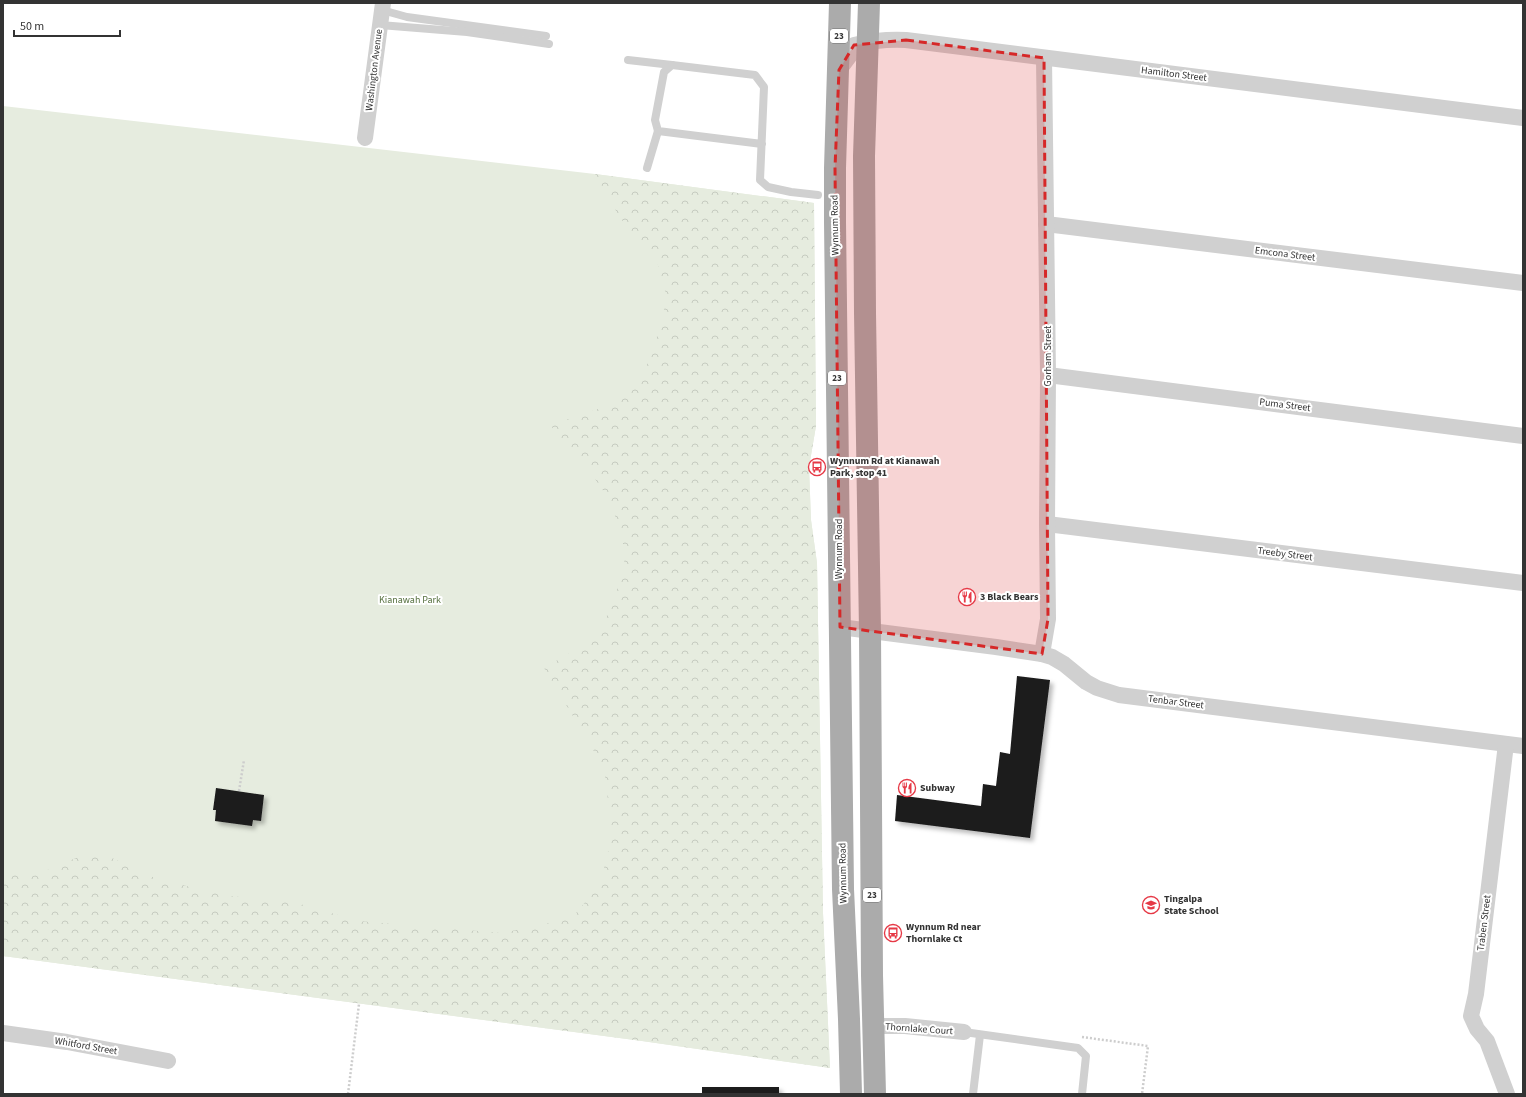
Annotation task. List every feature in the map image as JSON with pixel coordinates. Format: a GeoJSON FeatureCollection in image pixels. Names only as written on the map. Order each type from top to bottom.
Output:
{"type":"FeatureCollection","features":[{"type":"Feature","properties":{"kind":"main road","name":"Wynnum Road"},"geometry":{"type":"LineString","coordinates":[[840,3],[835,168],[843,889],[850,1019],[851,1094]]}},
{"type":"Feature","properties":{"kind":"main road","name":"23"},"geometry":{"type":"LineString","coordinates":[[869,3],[864,156],[873,1026],[875,1094]]}},
{"type":"Feature","properties":{"kind":"main road"},"geometry":{"type":"LineString","coordinates":[[837,334],[851,334],[865,313]]}},
{"type":"Feature","properties":{"kind":"street","name":"Washington Avenue"},"geometry":{"type":"LineString","coordinates":[[365,138],[381,13]]}},
{"type":"Feature","properties":{"kind":"street","name":"Hamilton Street"},"geometry":{"type":"LineString","coordinates":[[839,70],[851,54],[854,45],[894,39],[1523,118]]}},
{"type":"Feature","properties":{"kind":"street","name":"Gorham Street"},"geometry":{"type":"LineString","coordinates":[[1042,654],[1048,619],[1048,375],[1044,58]]}},
{"type":"Feature","properties":{"kind":"street","name":"Emcona Street"},"geometry":{"type":"LineString","coordinates":[[1046,224],[1523,283]]}},
{"type":"Feature","properties":{"kind":"street","name":"Puma Street"},"geometry":{"type":"LineString","coordinates":[[1048,375],[1523,436]]}},
{"type":"Feature","properties":{"kind":"street","name":"Treeby Street"},"geometry":{"type":"LineString","coordinates":[[1047,524],[1523,583]]}},
{"type":"Feature","properties":{"kind":"street","name":"Tenbar Street"},"geometry":{"type":"LineString","coordinates":[[840,627],[1042,654],[1052,657],[1064,664],[1086,682],[1097,688],[1119,695],[1523,746]]}},
{"type":"Feature","properties":{"kind":"street","name":"Traben Street"},"geometry":{"type":"LineString","coordinates":[[1506,744],[1476,994],[1471,1016],[1477,1029],[1486,1041],[1507,1094]]}},
{"type":"Feature","properties":{"kind":"street","name":"Thornlake Court"},"geometry":{"type":"LineString","coordinates":[[873,1026],[905,1026],[964,1032]]}},
{"type":"Feature","properties":{"kind":"street","name":"Whitford Street"},"geometry":{"type":"LineString","coordinates":[[3,1033],[67,1042],[168,1061]]}},
{"type":"Feature","properties":{"kind":"lane"},"geometry":{"type":"LineString","coordinates":[[381,13],[407,17],[547,40],[467,32],[381,13]]}},
{"type":"Feature","properties":{"kind":"lane"},"geometry":{"type":"LineString","coordinates":[[628,60],[755,75],[764,87],[760,180],[768,187],[791,192],[818,195]]}},
{"type":"Feature","properties":{"kind":"lane"},"geometry":{"type":"LineString","coordinates":[[647,168],[658,131],[655,120],[664,72],[672,65]]}},
{"type":"Feature","properties":{"kind":"lane"},"geometry":{"type":"LineString","coordinates":[[658,131],[762,144]]}},
{"type":"Feature","properties":{"kind":"lane"},"geometry":{"type":"LineString","coordinates":[[964,1032],[1078,1048],[1086,1056],[1082,1094]]}},
{"type":"Feature","properties":{"kind":"lane"},"geometry":{"type":"LineString","coordinates":[[973,1094],[980,1035]]}},
{"type":"Feature","properties":{"kind":"path"},"geometry":{"type":"LineString","coordinates":[[239,791],[244,760]]}},
{"type":"Feature","properties":{"kind":"path"},"geometry":{"type":"LineString","coordinates":[[348,1094],[359,1004]]}},
{"type":"Feature","properties":{"kind":"highlighted area"},"geometry":{"type":"Polygon","coordinates":[[[906,40],[1044,58],[1048,619],[1042,654],[840,627],[835,168],[839,70],[854,45],[906,40]]]}},
{"type":"Feature","properties":{"kind":"green space","name":"Kianawah Park"},"geometry":{"type":"Polygon","coordinates":[[[3,106],[595,174],[814,203],[816,426],[809,467],[811,520],[817,563],[823,913],[830,1068],[642,1041],[3,956],[3,106]]]}},
{"type":"Feature","properties":{"kind":"green space"},"geometry":{"type":"Polygon","coordinates":[[[595,174],[814,203],[816,426],[809,467],[811,520],[817,563],[823,913],[830,1068],[642,1041],[3,956],[3,874],[33,876],[95,850],[157,879],[229,896],[286,900],[359,921],[502,933],[572,918],[600,884],[612,835],[604,768],[544,668],[573,651],[603,625],[616,594],[626,554],[611,502],[588,469],[550,425],[610,405],[644,373],[656,340],[667,298],[656,258],[620,218],[595,174]]]}},
{"type":"Feature","properties":{"kind":"building"},"geometry":{"type":"Polygon","coordinates":[[[1017,676],[1050,680],[1030,838],[895,821],[897,795],[981,806],[983,784],[996,786],[1000,752],[1010,754],[1017,676]]]}},
{"type":"Feature","properties":{"kind":"building"},"geometry":{"type":"Polygon","coordinates":[[[216,788],[264,795],[261,821],[253,820],[252,826],[215,821],[216,810],[213,810],[216,788]]]}},
{"type":"Feature","properties":{"kind":"building"},"geometry":{"type":"Polygon","coordinates":[[[702,1087],[779,1087],[779,1094],[702,1094],[702,1087]]]}},
{"type":"Feature","properties":{"kind":"place","name":"Wynnum Rd at Kianawah Park, stop 41"},"geometry":{"type":"Point","coordinates":[817,467]}},
{"type":"Feature","properties":{"kind":"place","name":"3 Black Bears"},"geometry":{"type":"Point","coordinates":[967,597]}},
{"type":"Feature","properties":{"kind":"place","name":"Subway"},"geometry":{"type":"Point","coordinates":[907,788]}},
{"type":"Feature","properties":{"kind":"place","name":"Tingalpa State School"},"geometry":{"type":"Point","coordinates":[1151,905]}},
{"type":"Feature","properties":{"kind":"place","name":"Wynnum Rd near Thornlake Ct"},"geometry":{"type":"Point","coordinates":[893,933]}}]}
